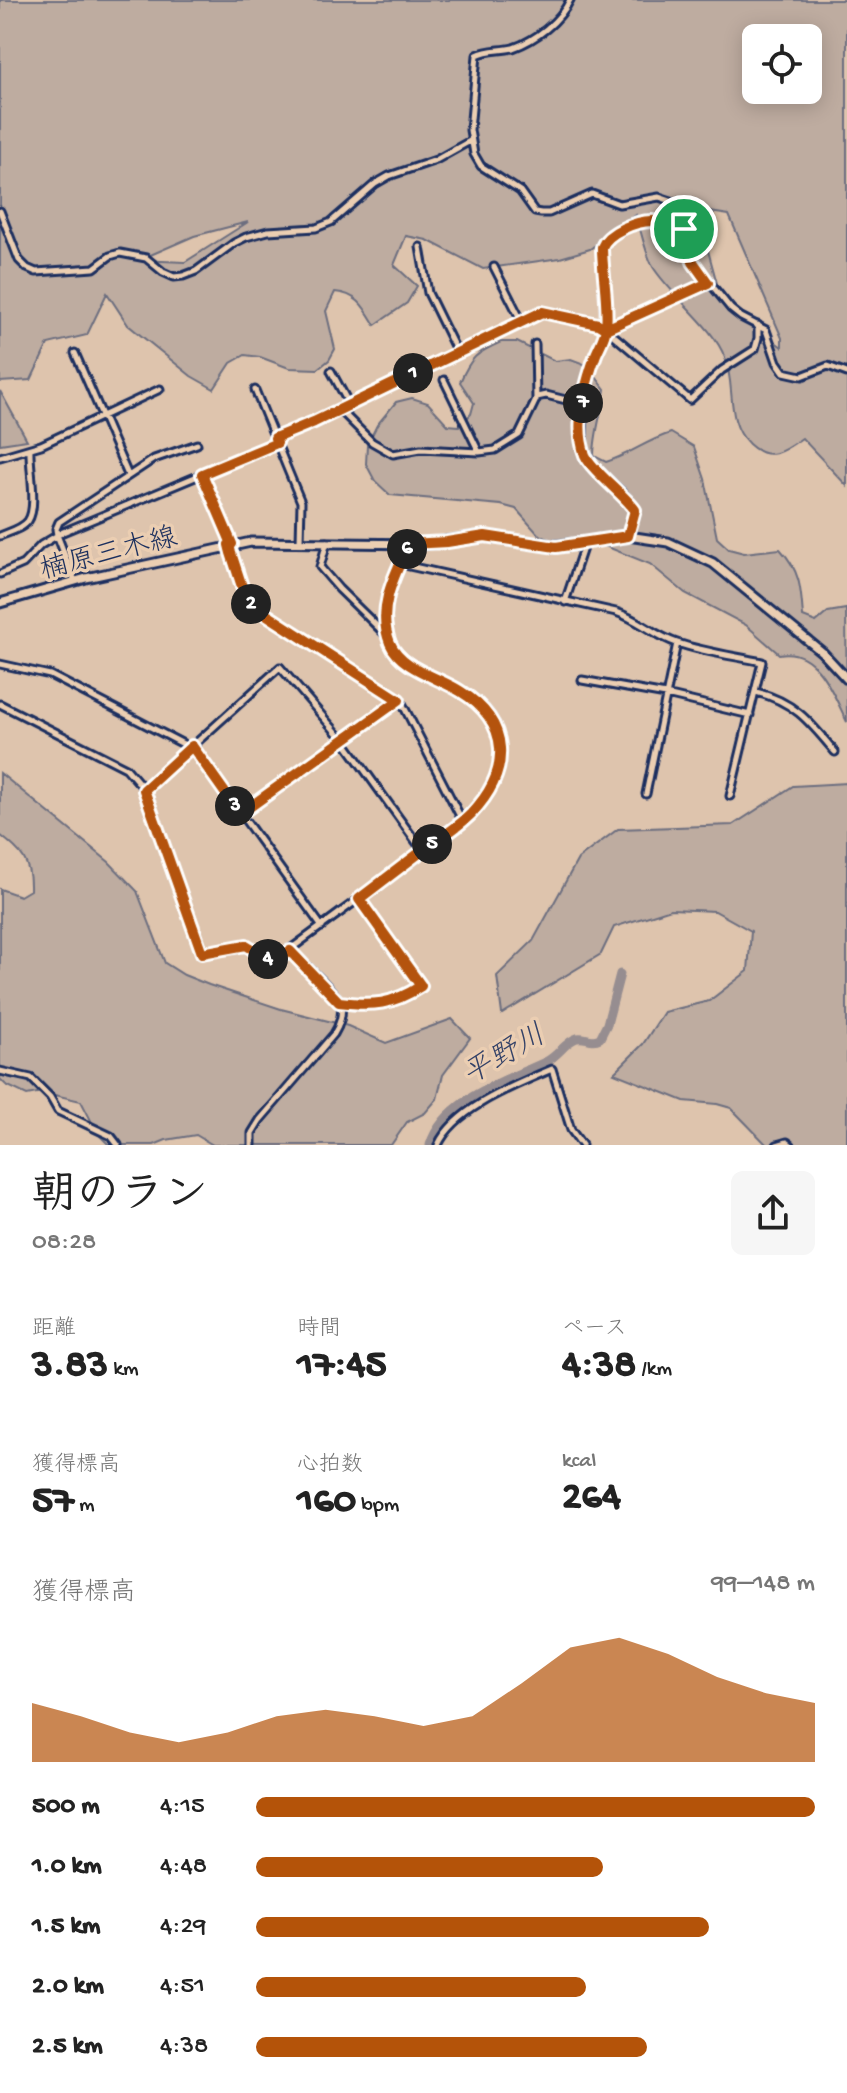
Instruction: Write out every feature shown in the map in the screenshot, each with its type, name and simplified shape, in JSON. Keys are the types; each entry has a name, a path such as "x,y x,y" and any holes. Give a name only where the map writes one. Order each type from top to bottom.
{"main road":[{"name":"楠原三木線","path":"0,603 75,581 230,544 409,544 485,536 543,547 628,536 668,542 713,563 822,652 847,679"}],"street":[{"path":"570,0 564,14 527,41 477,55 470,141 481,166 520,191 535,212 549,213 592,194 619,204 659,197 680,204 693,262 731,309 766,330 777,362 784,372 802,376 828,366 847,373"},
{"path":"0,211 19,260 36,272 72,267 94,268 120,253 146,258 163,272 174,277 183,276 196,271 246,237 268,231 316,228 331,222 375,184 436,160 470,141"},
{"path":"628,536 635,510 623,493 586,458 583,446 583,404 587,380 606,329 602,261 605,239 614,232 650,221 684,229"},
{"path":"420,247 428,293 457,352"},
{"path":"494,267 522,322"},
{"path":"606,329 708,283"},
{"path":"0,574 23,564 41,545 57,535 202,474 545,313 598,324 690,400 722,370 755,349 758,324"},
{"path":"339,409 372,442 393,454 421,449 495,450 516,438 537,397 535,344"},
{"path":"75,353 128,475"},
{"path":"331,371 349,404"},
{"path":"444,380 479,452"},
{"path":"0,457 30,449 160,389"},
{"path":"255,390 301,502 300,542"},
{"path":"537,397 546,395 583,404"},
{"path":"75,581 57,535 59,522 154,459 197,444"},
{"path":"0,536 28,522 33,509 30,449"},
{"path":"202,474 230,544 247,602 399,700 463,822"},
{"path":"327,542 320,567 388,636"},
{"path":"565,602 585,542"},
{"path":"0,704 126,768 144,790 202,953 246,945 273,962 463,822 474,811 498,773 501,750 495,724 489,715 472,698 398,655 388,636 385,605 409,544"},
{"path":"400,564 624,615 677,643 762,662 730,796"},
{"path":"646,794 677,643"},
{"path":"1,662 50,675 190,747 322,927"},
{"path":"144,790 280,667 343,740 423,851"},
{"path":"582,680 666,695 750,715"},
{"path":"756,692 777,697 790,705 808,720 835,752"},
{"path":"240,814 399,700"},
{"path":"339,1002 370,1005 390,1002 405,997 421,986 359,899"},
{"path":"252,1145 252,1133 260,1120 334,1034 341,1017 339,1002 290,951"},
{"path":"438,1145 452,1126 483,1102 552,1069 571,1130 582,1145"},
{"path":"0,1071 31,1078 50,1097 58,1111 111,1136 118,1145"},
{"path":"777,1145 787,1142 791,1145"}],"shaded area":[{"path":"0,0 847,0 847,486 802,438 783,451 770,454 756,450 749,444 737,425 728,369 720,346 653,267 636,215 590,249 560,258 483,269 427,240 406,236 394,265 417,286 407,303 375,325 355,299 335,292 326,311 335,349 329,360 318,369 289,368 245,355 231,363 214,389 191,376 128,325 107,293 87,335 48,344 31,380 0,382","holes":["697,210 729,215 782,338 782,347 722,302","248,222 185,262 139,260 194,236"]},
{"path":"501,342 517,342 555,361 571,359 587,365 605,389 594,456 606,462 671,433 694,447 705,479 717,538 729,549 744,553 780,549 792,564 798,580 803,617 816,622 828,612 846,609 847,722 830,687 814,665 792,654 779,654 746,625 685,593 650,564 595,542 570,538 550,540 538,534 516,509 390,495 375,481 366,464 367,445 377,425 396,402 412,398 428,403 448,425 459,426 471,414 474,403 460,382 464,374 475,357"},
{"path":"0,391 27,440 0,444"},
{"path":"0,773 109,862 137,891 165,963 184,975 281,1009 348,1026 386,1043 452,1019 470,1038 443,1075 437,1099 425,1113 407,1122 391,1145 213,1145 196,1135 154,1145 109,1145 98,1134 81,1101 42,1092 27,1095 6,1085 0,1079 0,889 20,896 30,890 30,880 24,858 0,835"},
{"path":"847,783 847,1145 767,1145 731,1108 684,1101 614,1073 643,1044 664,1012 709,1001 748,971 751,931 715,911 671,909 614,927 601,954 502,1014 497,976 533,941 578,859 618,829 733,825 793,786"}],"waterway":[{"name":"平野川","path":"430,1145 449,1115 480,1092 547,1061 573,1040 600,1038 607,1024 620,974"}],"route":[{"path":"684,229 650,221 614,232 605,239 602,247 606,329 587,380 582,421 583,446 586,458 593,467 623,493 635,510 628,536 556,547 485,536 409,544 389,593 384,613 385,627 394,650 418,669 480,705 495,724 501,750 498,773 474,811 359,899 421,986 397,1001 370,1005 339,1002 290,951 273,962 246,945 202,953 144,790 192,746 240,814 399,700 247,602 231,553 229,545 232,544 202,474 277,443 275,438 542,312 598,324 606,329 612,328 708,283 693,262 684,229"}]}
